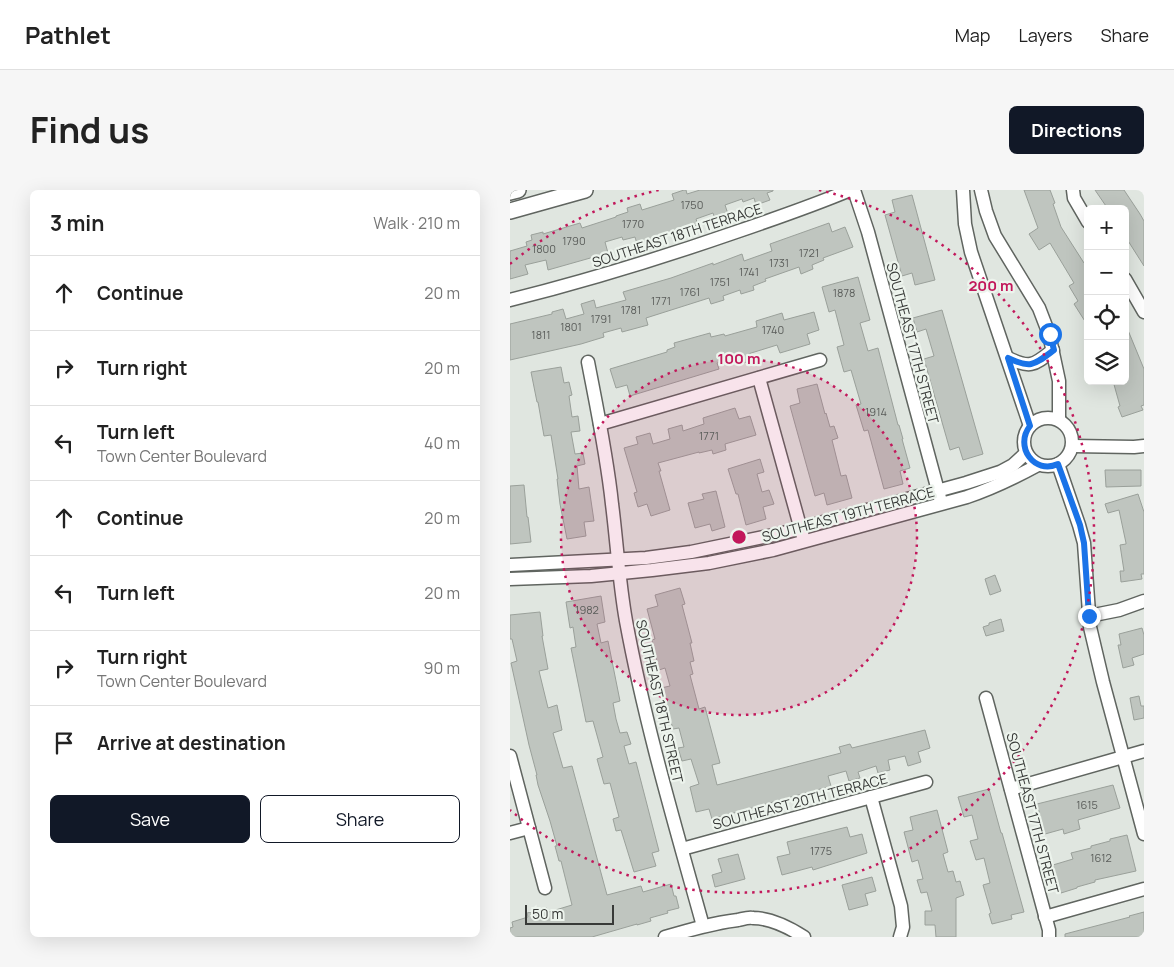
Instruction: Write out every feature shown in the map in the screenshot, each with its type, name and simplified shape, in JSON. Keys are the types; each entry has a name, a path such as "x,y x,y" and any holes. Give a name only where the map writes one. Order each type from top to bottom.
{"street":[{"path":"510,192 518,190"},
{"path":"510,211 585,190"},
{"name":"SOUTHEAST 18TH TERRACE","path":"510,300 571,285 688,249 784,216 850,190"},
{"name":"SOUTHEAST 17TH STREET","path":"854,190 868,232 942,504"},
{"path":"963,190 965,224 971,252 1030,426"},
{"path":"981,190 995,236 1039,308 1050,334 1059,381 1059,420"},
{"path":"1073,190 1074,198 1084,215"},
{"path":"1129,286 1144,312"},
{"path":"1008,358 1021,364 1029,365 1039,361 1054,350"},
{"path":"600,424 820,360"},
{"name":"SOUTHEAST 18TH STREET","path":"588,362 605,447 625,617 644,710 703,926"},
{"path":"759,378 804,542"},
{"path":"1051,418 1059,420 1071,432 1073,440 1069,456 1055,466 1038,465 1026,453 1024,444 1028,428 1034,422 1042,419 1051,418"},
{"path":"1072,446 1144,446"},
{"name":"SOUTHEAST 19TH TERRACE","path":"510,565 646,558 692,552 775,535 938,491 1000,472 1013,465 1026,453"},
{"path":"1058,464 1080,525 1084,543 1090,627 1102,682 1144,834"},
{"name":"SOUTHEAST 19TH TERRACE","path":"510,579 591,576 652,570 709,563 774,550 992,489 1038,465"},
{"path":"1089,616 1119,610 1144,601"},
{"name":"SOUTHEAST 17TH STREET","path":"986,698 1049,937"},
{"path":"1010,789 1144,751"},
{"path":"510,756 545,888"},
{"name":"SOUTHEAST 20TH TERRACE","path":"682,849 926,782"},
{"path":"871,797 901,906 903,927 900,937"},
{"path":"510,833 529,828"},
{"path":"1045,917 1144,889"},
{"path":"665,937 703,926 754,917 791,929 804,937"}],"building":[{"path":"686,190 687,194 700,190 773,191 767,193 770,200 756,205 754,198 743,202 742,199 725,205 728,214 715,219 713,213 696,219 698,225 684,230 637,244 635,237 623,240 622,237 605,242 608,253 548,270 546,260 525,265 528,274 510,279 510,251 527,246 526,242 532,240 531,235 543,232 543,234 580,223 582,228 616,217 628,212 627,208 640,204 642,210 674,200 672,194"},
{"path":"1024,190 1050,190 1061,227 1084,263 1084,320 1074,304 1078,301 1069,286 1074,283 1050,243 1039,250 1029,234 1038,228"},
{"path":"1095,190 1124,190 1140,214 1144,221 1144,266 1129,242 1129,205 1105,205"},
{"path":"912,195 935,280 915,285 912,273 902,276 885,215 895,212 892,200"},
{"path":"829,223 832,232 845,227 853,247 823,258 824,260 812,265 813,269 801,274 799,267 765,279 766,281 753,286 754,290 741,294 740,290 723,296 724,300 711,304 709,298 646,318 648,325 622,332 621,328 603,333 604,337 581,344 510,360 510,324 552,314 552,312 563,309 566,319 584,314 581,304 594,300 596,308 626,300 623,292 713,263 713,265 742,254 744,261 772,251 770,244"},
{"path":"858,277 870,320 860,323 868,351 878,348 910,468 900,471 903,484 884,489 868,430 864,431 856,405 861,404 851,370 844,372 837,347 844,345 835,310 829,312 822,287"},
{"path":"942,310 983,454 963,460 959,447 950,450 924,359 934,356 926,329 917,332 913,318"},
{"path":"814,312 819,330 807,334 810,344 780,353 777,345 748,354 750,361 737,365 735,358 717,363 719,369 630,396 627,385 616,388 610,369 667,352 667,350 675,347 674,343 710,333 711,337 724,334 725,336 757,327 756,321 782,313 784,320"},
{"path":"1129,333 1144,369 1144,405 1141,406 1143,410 1122,417 1118,407 1120,406 1114,385 1129,385"},
{"path":"561,367 564,383 569,382 572,395 569,396 572,417 578,416 580,431 571,432 575,454 583,453 585,464 577,466 579,489 589,487 594,521 584,522 586,536 567,539 560,504 551,435 544,436 531,372"},
{"path":"817,384 830,427 834,426 838,438 832,440 841,476 846,475 852,498 827,505 824,493 815,496 790,406 800,403 797,389"},
{"path":"735,408 739,419 750,416 756,435 725,444 726,450 713,454 712,450 699,452 658,463 670,510 651,516 647,504 638,507 634,493 637,492 624,448 638,444 636,437 650,433 653,444 670,439 668,429 682,425 683,431 704,424 703,418"},
{"path":"760,459 764,472 757,474 762,492 769,490 774,504 763,507 766,519 746,525 738,494 736,494 728,469"},
{"path":"1105,470 1141,470 1141,486 1106,487"},
{"path":"524,485 531,542 510,544 510,486"},
{"path":"716,491 725,527 712,531 710,524 695,528 688,503 704,499 702,494"},
{"path":"1138,494 1144,512 1144,574 1141,574 1142,579 1121,582 1120,571 1124,571 1120,545 1126,543 1119,510 1108,513 1105,504"},
{"path":"995,575 1001,591 990,595 985,579"},
{"path":"680,588 685,604 682,605 692,643 690,643 694,661 690,662 693,674 690,675 699,709 705,707 720,763 712,765 717,785 841,753 839,747 850,744 852,748 925,730 930,748 918,752 921,762 908,766 905,756 888,760 890,770 878,773 876,766 858,772 860,778 849,781 846,771 828,776 831,786 712,819 709,809 696,812 690,787 699,784 691,759 682,761 678,748 684,747 679,728 673,729 661,688 670,686 665,668 659,670 652,640 655,639 647,609 658,606 655,595"},
{"path":"601,596 605,622 597,624 601,643 608,641 620,701 613,703 616,719 620,733 627,732 631,744 624,746 629,764 636,762 659,851 652,853 656,866 634,872 621,830 616,831 613,819 619,817 610,783 604,784 597,759 603,757 593,721 586,722 571,648 576,647 573,627 570,628 566,602"},
{"path":"540,612 548,669 539,671 548,708 557,705 562,730 553,733 563,768 572,766 607,895 641,886 643,892 671,884 679,908 650,918 651,921 592,937 510,937 510,928 513,927 512,922 528,917 527,913 547,908 549,912 572,905 550,821 538,785 511,663 517,661 512,639 510,639 510,615"},
{"path":"1001,619 1004,631 986,636 983,627"},
{"path":"1142,628 1144,654 1132,658 1134,665 1123,668 1118,645 1121,645 1119,634"},
{"path":"1139,696 1141,706 1144,706 1144,718 1134,720 1130,698"},
{"path":"1113,785 1120,808 1078,820 1080,829 1064,834 1063,829 1045,834 1037,804"},
{"path":"989,789 1024,912 1011,915 1012,919 992,924 983,885 990,883 984,858 976,860 970,841 978,839 972,815 964,817 958,797"},
{"path":"937,810 948,852 943,854 948,872 953,871 956,882 960,881 964,895 956,898 956,937 936,937 935,925 925,925 925,911 932,911 927,892 921,893 917,880 923,879 918,860 912,862 904,832 913,830 910,817"},
{"path":"847,827 850,837 862,834 867,853 813,870 812,867 782,875 777,857 790,854 787,842"},
{"path":"1127,835 1136,871 1095,880 1095,882 1061,893 1053,865 1073,859 1071,853"},
{"path":"738,854 745,879 715,887 712,875 722,872 718,859"},
{"path":"872,877 876,891 865,894 868,905 849,910 842,885"},
{"path":"1144,912 1144,937 1065,937 1065,934"}],"route":[{"path":"1050,334 1054,350 1039,361 1029,365 1021,364 1008,358 1030,426 1025,436 1026,453 1038,465 1047,467 1058,464 1080,525 1084,543 1089,616"}]}
